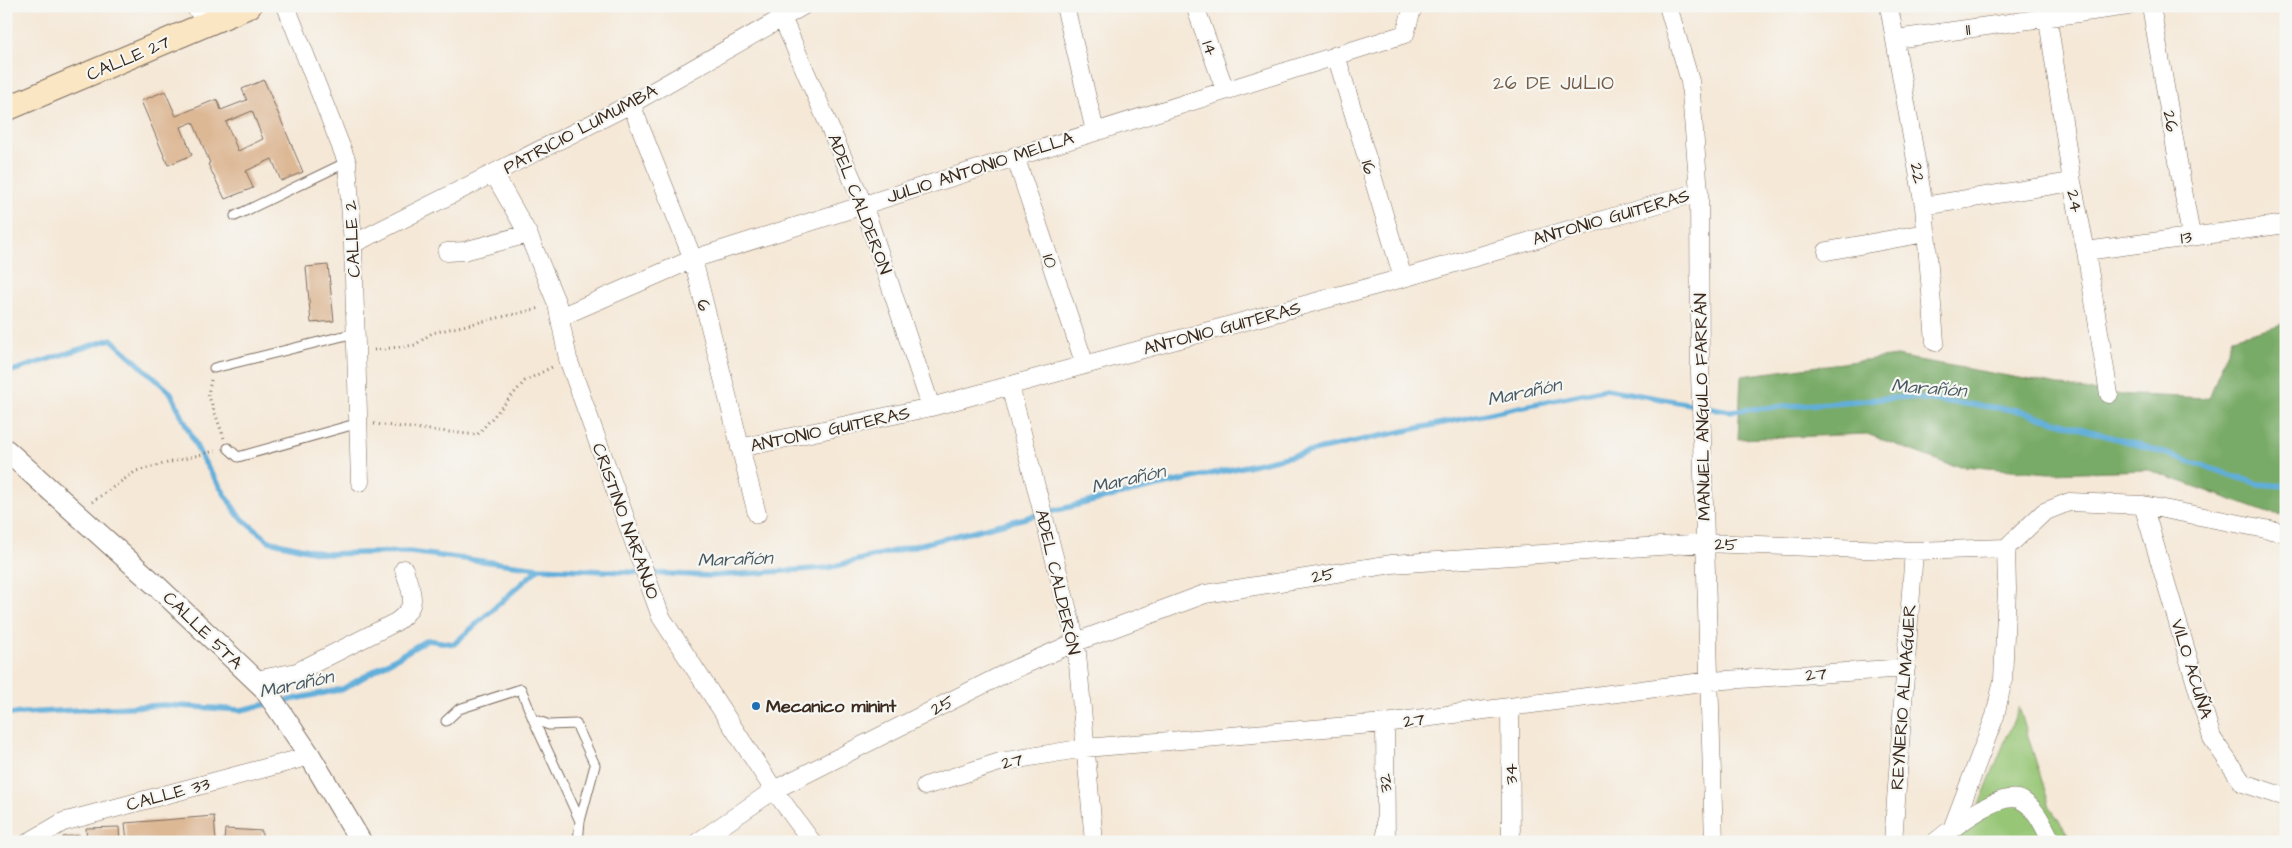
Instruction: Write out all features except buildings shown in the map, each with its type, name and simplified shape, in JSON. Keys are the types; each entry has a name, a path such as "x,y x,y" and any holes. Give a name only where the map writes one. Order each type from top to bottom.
{"main road":[{"name":"CALLE 27","path":"6,109 202,15 249,6"}],"street":[{"name":"CALLE 2","path":"286,6 347,162 354,244 360,482"},
{"name":"PATRICIO LUMUMBA","path":"354,244 631,104 780,12 803,6"},
{"path":"1065,6 1094,131"},
{"name":"14","path":"1195,6 1225,90"},
{"name":"JULIO ANTONIO MELLA","path":"558,311 693,259 1405,34 1414,6"},
{"name":"MANUEL ANGULO FARRÁN","path":"1668,6 1690,82 1699,192 1700,372 1714,842"},
{"name":"22","path":"1889,6 1924,206 1935,342"},
{"name":"11","path":"1896,40 2047,12 2128,6"},
{"name":"26","path":"2152,6 2191,236"},
{"name":"ADEL CALDERON","path":"780,12 863,204 931,407"},
{"name":"24","path":"2047,12 2072,182 2086,251 2109,394"},
{"name":"16","path":"1336,55 1403,278"},
{"name":"6","path":"631,104 693,259 757,514"},
{"name":"10","path":"1015,156 1085,365"},
{"name":"CRISTINO NARANJO","path":"494,174 528,234 558,311 568,359 661,617 774,790 812,842"},
{"path":"1924,206 2072,182"},
{"name":"ANTONIO GUITERAS","path":"740,448 931,407 1010,386 1403,278 1699,192"},
{"name":"13","path":"2086,251 2286,224"},
{"path":"447,252 464,251 528,234"},
{"path":"1827,251 1926,234"},
{"name":"ADEL CALDERÓN","path":"1010,386 1076,642 1094,842"},
{"name":"CALLE 5TA","path":"8,456 160,589 260,684 310,756 361,842"},
{"path":"1952,829 1995,716 2003,680 2007,589 2006,548 2044,512 2069,502 2142,505 2286,533"},
{"name":"VILO ACUÑA","path":"2142,505 2212,738 2243,783 2279,795 2286,795"},
{"name":"25","path":"698,842 774,790 1010,671 1076,642 1206,594 1392,564 1705,543 1914,552 2006,548"},
{"name":"REYNERIO ALMAGUER","path":"1892,842 1914,552"},
{"path":"260,684 297,672 396,622 408,613 413,599 404,569"},
{"name":"27","path":"925,786 1000,762 1085,748 1385,723 1710,681 1906,668"},
{"name":"34","path":"1510,707 1511,842"},
{"name":"32","path":"1385,723 1386,842"},
{"name":"CALLE 33","path":"30,842 63,822 310,756"},
{"path":"1935,842 1970,816 2007,798 2022,800 2035,811 2052,842"}],"lane":[{"path":"236,216 347,162"},
{"path":"214,368 355,333"},
{"path":"228,448 238,457 359,423"},
{"path":"446,721 459,710 521,689 580,821"},
{"path":"533,719 549,725 576,724 595,765 580,821 578,842"}],"path":[{"path":"356,352 415,345 432,333 558,311"},
{"path":"359,423 477,435 525,381 568,359"},
{"path":"75,514 136,471 228,448 208,394 214,368"}],"green space":[{"path":"2286,323 2286,515 2268,513 2149,470 2049,473 1950,465 1867,434 1738,439 1741,376 1896,356 2109,394 2209,398 2232,338"},
{"path":"2019,707 2050,807 2073,842 1944,842 1971,824"}],"waterway":[{"path":"6,370 9,372 111,339 171,393 202,458 238,515 269,541 325,554 409,552 539,568"},
{"name":"Marañón","path":"280,702 343,689 427,640 454,644 539,568 712,576 827,568 1117,495 1371,438 1606,389 1729,411 1906,397 2016,410 2149,448 2258,484 2286,486"},
{"name":"Marañón","path":"6,714 164,705 241,710 268,704"}],"place":[{"name":"Mecanico minint","path":"756,706"}],"district":[{"name":"26 DE JULIO","path":"1554,82"}]}
